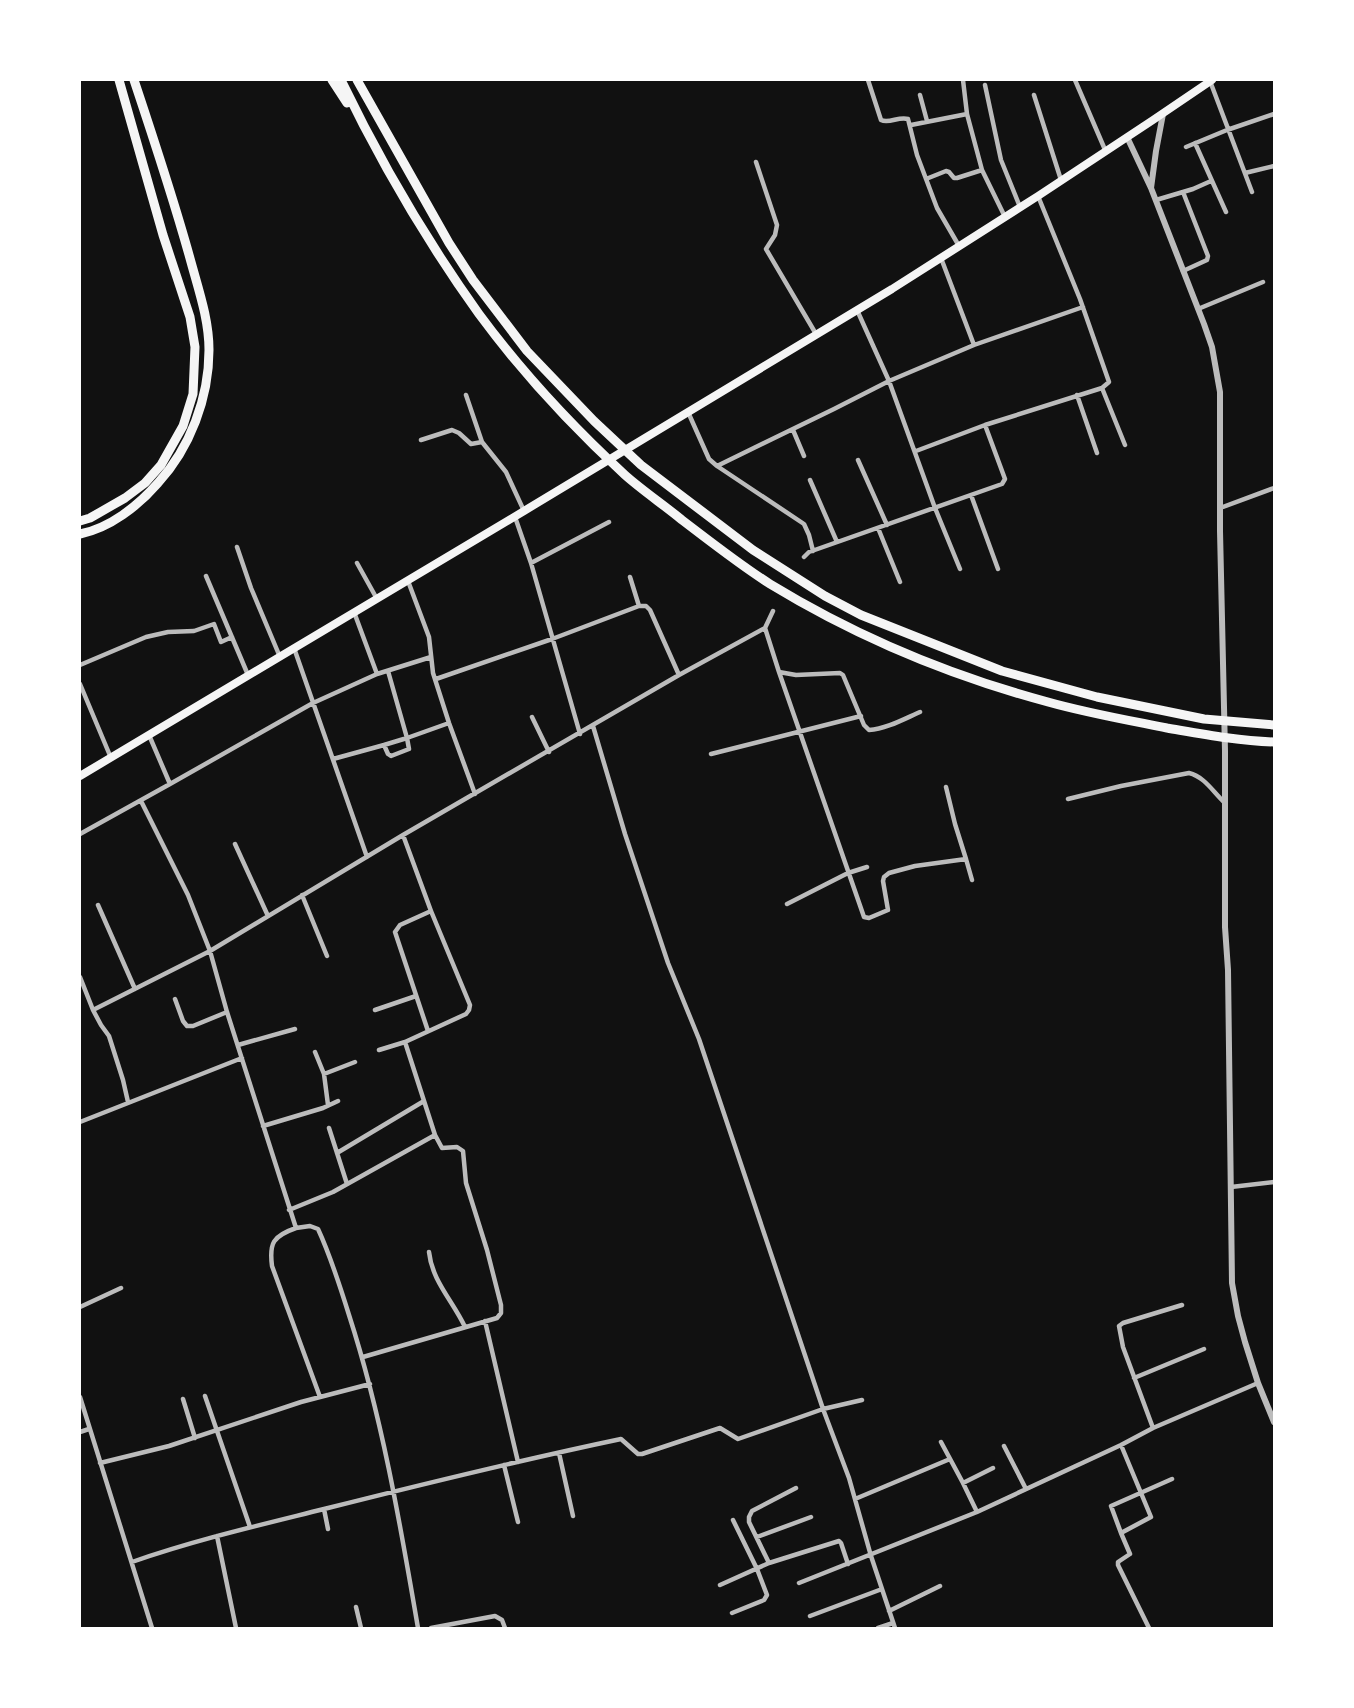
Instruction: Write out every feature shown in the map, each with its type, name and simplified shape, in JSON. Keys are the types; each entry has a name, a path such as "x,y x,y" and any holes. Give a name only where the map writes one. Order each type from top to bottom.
{"highway":[{"path":"80,521 90,518 125,498 145,483 161,465 183,426 193,394 195,347 190,316 163,236 119,80"},
{"path":"80,534 92,531 132,508 171,470 195,424 208,374 209,350 206,316 182,229 134,80"},
{"path":"332,80 356,114"},
{"path":"340,80 356,114 410,209 479,314 506,349 560,411 627,476 717,547 769,583 838,622 900,651 994,687 1089,714 1204,735 1275,742"},
{"path":"357,80 443,233 473,280 527,351 594,421 641,465 771,563 861,615 1002,671 1097,697 1204,718 1270,725"}],"main road":[{"path":"80,776 857,310 1106,152 1211,80"}],"street":[{"path":"868,80 881,120 884,122 907,118 911,125 917,155 937,208 959,246"},
{"path":"963,80 967,114 982,170 1005,217"},
{"path":"1075,80 1106,152"},
{"path":"1211,80 1227,130 1252,192"},
{"path":"985,85 1001,160 1020,207"},
{"path":"920,95 927,122"},
{"path":"1034,95 1061,180"},
{"path":"911,125 967,114"},
{"path":"1151,188 1163,114"},
{"path":"1186,147 1275,114"},
{"path":"1127,137 1156,200 1212,347 1220,392 1231,1187 1230,1260 1238,1316 1258,1383 1275,1422"},
{"path":"1195,144 1226,212"},
{"path":"756,162 777,225 775,235 767,246 768,254 816,334"},
{"path":"1245,173 1275,166"},
{"path":"927,178 946,171 957,178 982,170"},
{"path":"1156,200 1211,181"},
{"path":"1183,192 1208,256 1204,262 1183,271"},
{"path":"916,451 985,425 1102,388 1107,384 1109,378 1083,307 1038,196"},
{"path":"941,258 974,345"},
{"path":"1198,309 1263,282"},
{"path":"717,466 889,381 974,345 1083,307"},
{"path":"857,310 889,381 935,508 960,569"},
{"path":"1102,388 1125,445"},
{"path":"466,395 482,442 501,464 524,511"},
{"path":"1077,395 1097,453"},
{"path":"688,412 709,459 804,524 810,535 813,551"},
{"path":"804,557 813,551 1002,484 1005,479 985,425"},
{"path":"421,441 452,430 471,444 482,442"},
{"path":"793,430 804,456"},
{"path":"858,460 887,525"},
{"path":"810,480 837,543"},
{"path":"1220,508 1275,488"},
{"path":"971,495 998,569"},
{"path":"515,517 531,563 580,734"},
{"path":"531,563 609,522"},
{"path":"878,528 900,582"},
{"path":"237,547 251,588 280,657"},
{"path":"357,563 377,598"},
{"path":"206,576 248,675"},
{"path":"630,577 639,606"},
{"path":"408,581 429,637 430,657 449,723 475,794"},
{"path":"436,679 639,606 646,606 650,610 679,675"},
{"path":"93,1010 210,951 403,835 679,675 765,628 773,611"},
{"path":"354,612 377,674"},
{"path":"80,665 146,637 168,632 194,631 214,624 221,642 232,637"},
{"path":"765,628 864,918 888,910 884,877 889,873 915,866 966,859"},
{"path":"294,648 367,857"},
{"path":"80,834 313,703 377,674 430,657"},
{"path":"384,745 391,756 409,749 388,671"},
{"path":"779,672 796,675 840,673 843,675 864,725 869,730 920,712"},
{"path":"80,684 111,758"},
{"path":"711,754 861,716"},
{"path":"532,717 549,752"},
{"path":"333,759 407,738 449,723"},
{"path":"593,726 668,963 699,1039 855,1499 894,1626 878,1629"},
{"path":"149,735 170,784"},
{"path":"1068,799 1189,773 1205,781 1225,803"},
{"path":"946,787 972,880"},
{"path":"141,801 188,895 210,951 227,1012 296,1228"},
{"path":"379,1050 405,1042 466,1014 470,1010 403,835"},
{"path":"235,844 268,916"},
{"path":"787,904 848,873 867,867"},
{"path":"302,895 327,956"},
{"path":"98,905 135,989"},
{"path":"428,1031 394,932 400,925 431,911"},
{"path":"80,977 93,1010 109,1036 128,1102"},
{"path":"375,1010 416,996"},
{"path":"175,999 187,1026 193,1026 227,1012"},
{"path":"238,1045 295,1029"},
{"path":"363,1357 500,1316 501,1305 487,1250 465,1182 463,1151 457,1147 441,1148 405,1042"},
{"path":"315,1052 324,1074 328,1105"},
{"path":"80,1122 242,1058"},
{"path":"324,1074 355,1062"},
{"path":"263,1126 338,1101"},
{"path":"337,1153 424,1101"},
{"path":"329,1128 347,1184"},
{"path":"289,1210 333,1192 435,1135"},
{"path":"1231,1187 1275,1182"},
{"path":"320,1397 272,1266 270,1251 276,1239 283,1233 310,1226 318,1229 331,1259 363,1357 394,1491 418,1629"},
{"path":"429,1252 432,1269 465,1327"},
{"path":"80,1307 121,1288"},
{"path":"1153,1428 1123,1347 1119,1326 1182,1305"},
{"path":"485,1321 518,1462"},
{"path":"1134,1378 1204,1349"},
{"path":"799,1583 977,1512 1153,1428 1258,1383"},
{"path":"100,1463 195,1438 320,1397 370,1384"},
{"path":"205,1396 250,1527"},
{"path":"80,1397 152,1629"},
{"path":"183,1399 195,1438"},
{"path":"132,1562 250,1527 621,1439 638,1454 642,1454 720,1428 738,1439 823,1409 862,1400"},
{"path":"80,1432 89,1429"},
{"path":"941,1442 977,1512"},
{"path":"1121,1445 1151,1516 1121,1533"},
{"path":"1004,1446 1026,1489"},
{"path":"560,1453 573,1516"},
{"path":"855,1499 950,1459"},
{"path":"504,1465 518,1522"},
{"path":"963,1483 993,1468"},
{"path":"1149,1629 1118,1565 1118,1562 1130,1555 1130,1552 1111,1506 1172,1479"},
{"path":"769,1563 749,1522 749,1516 752,1511 796,1488"},
{"path":"324,1509 328,1529"},
{"path":"757,1537 810,1516"},
{"path":"732,1613 764,1600 767,1595 733,1520"},
{"path":"217,1536 236,1629"},
{"path":"720,1585 769,1563 839,1541 848,1564"},
{"path":"889,1611 940,1586"},
{"path":"810,1617 882,1588"},
{"path":"357,1607 361,1629"},
{"path":"431,1629 491,1616 502,1620 505,1629"}]}
